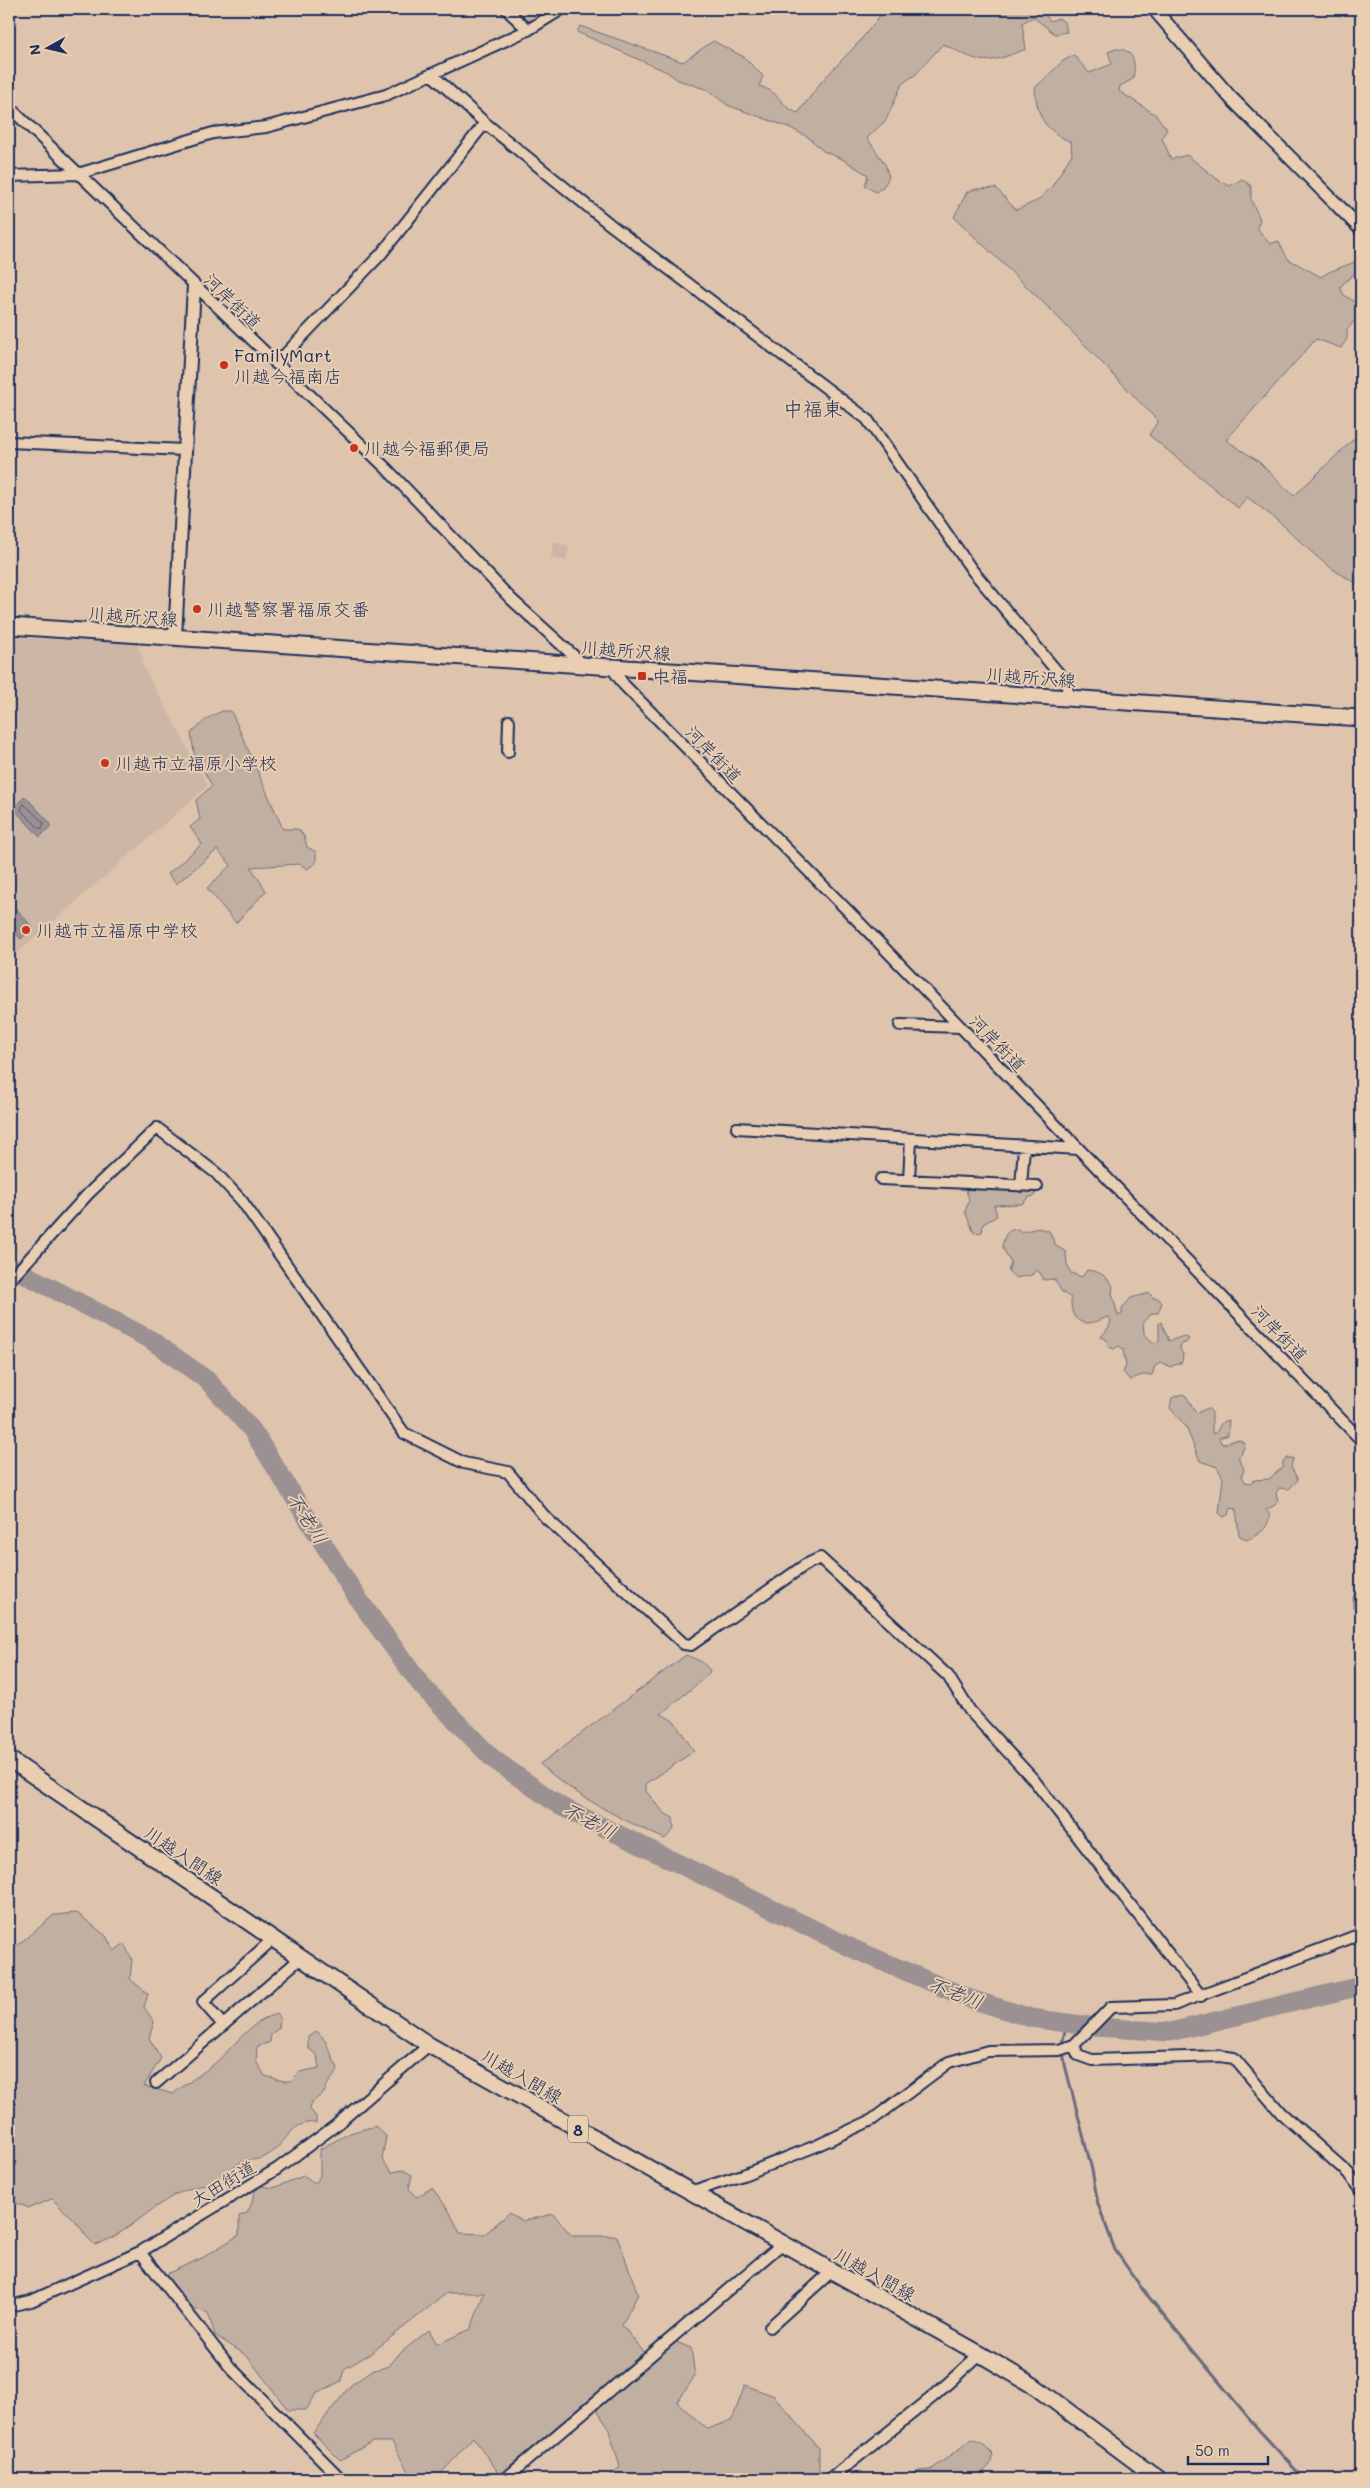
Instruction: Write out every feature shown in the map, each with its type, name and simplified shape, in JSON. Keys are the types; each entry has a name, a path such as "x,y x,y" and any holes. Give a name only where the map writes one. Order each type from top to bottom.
{"main road":[{"name":"川越所沢線","path":"9,626 1361,718"},
{"name":"川越入間線","path":"9,1759 429,2044 1034,2386 1158,2479"}],"street":[{"path":"506,9 528,30"},
{"path":"9,176 78,174 212,134 266,127 314,116 386,95 528,30 562,9"},
{"path":"1154,9 1230,97 1361,229"},
{"path":"431,74 485,122 612,226 867,420 972,570 1065,681 1070,698"},
{"name":"河岸街道","path":"9,107 387,469 511,598 585,666"},
{"path":"276,364 381,254 485,122"},
{"path":"175,637 194,286"},
{"path":"9,442 184,450"},
{"name":"河岸街道","path":"612,668 624,685 960,1027 1361,1440"},
{"path":"508,752 510,721"},
{"path":"900,1025 960,1027"},
{"path":"9,1281 88,1194 157,1128 216,1173 242,1201 404,1433 464,1463 508,1472 552,1524 684,1644 691,1645 805,1565 820,1558 948,1676 970,1711 1033,1779 1201,1996"},
{"path":"737,1128 1078,1149"},
{"path":"909,1180 911,1140"},
{"path":"1021,1186 1024,1147"},
{"path":"881,1179 1037,1186"},
{"path":"690,2192 743,2175 807,2150 872,2120 949,2062 988,2051 1059,2050 1074,2045 1110,2007 1174,2005 1361,1934"},
{"path":"223,2025 203,2002 273,1939"},
{"path":"156,2083 302,1957"},
{"name":"大田街道","path":"9,2306 31,2301 140,2252 277,2169 335,2126 429,2044"},
{"path":"1074,2045 1078,2055 1092,2060 1220,2056 1234,2058 1281,2113 1348,2173 1361,2190"},
{"path":"505,2479 782,2244"},
{"path":"140,2252 230,2367 341,2479"},
{"path":"770,2327 832,2271"},
{"path":"830,2479 935,2395 980,2354"}],"shaded area":[{"path":"515,9 548,9 527,21"},
{"path":"885,9 1041,9 1050,21 1059,18 1065,23 1067,32 1055,34 1033,17 1022,23 1026,49 991,60 967,56 943,44 916,74 902,84 886,120 867,138 885,164 889,177 883,187 876,192 865,186 868,175 842,159 823,151 808,137 788,127 727,105 708,90 678,80 667,72 577,32 580,26 683,62 713,41 744,57 763,76 759,86 772,92 787,107 798,113 822,81 860,41"},
{"path":"1116,49 1131,55 1134,63 1133,79 1120,86 1119,91 1156,115 1167,129 1162,138 1171,159 1187,155 1217,179 1230,186 1242,179 1251,186 1251,200 1260,219 1257,228 1270,244 1278,241 1288,259 1321,277 1355,262 1358,264 1359,269 1340,287 1344,295 1355,302 1361,299 1361,313 1347,330 1347,339 1341,348 1316,339 1226,440 1258,461 1294,496 1361,432 1361,585 1329,567 1284,526 1247,497 1238,508 1149,435 1158,421 1050,309 954,217 967,192 976,189 996,188 1016,210 1037,201 1051,188 1072,154 1071,142 1055,133 1044,122 1040,115 1035,88 1063,61 1074,55 1089,73 1112,64 1108,52"},
{"path":"554,542 569,546 566,561 551,557"},
{"name":"川越市立福原小学校","path":"9,637 137,644 143,659 140,660 208,786 9,960"},
{"path":"222,711 231,711 283,829 298,829 304,836 307,847 316,852 316,863 307,869 300,864 251,867 266,891 236,923 207,888 231,865 217,850 176,884 168,874 202,844 190,827 200,819 196,800 212,786 194,753 191,733 208,718"},
{"path":"1003,1179 1036,1190 1035,1196 1029,1197 1022,1204 994,1205 997,1216 983,1224 982,1232 974,1233 965,1212 969,1199 966,1190 967,1186 975,1186 979,1189"},
{"path":"1038,1228 1049,1231 1056,1246 1066,1252 1067,1265 1071,1273 1082,1277 1087,1270 1099,1273 1108,1279 1113,1286 1112,1293 1118,1316 1122,1314 1122,1308 1131,1298 1150,1293 1153,1298 1158,1298 1162,1303 1158,1313 1153,1313 1143,1322 1144,1334 1154,1343 1159,1342 1159,1323 1161,1322 1169,1341 1184,1336 1189,1339 1186,1343 1181,1344 1182,1362 1170,1367 1162,1362 1155,1366 1152,1375 1142,1375 1130,1380 1123,1372 1126,1366 1123,1349 1119,1346 1114,1349 1109,1347 1106,1339 1101,1337 1109,1327 1111,1320 1107,1317 1092,1322 1081,1322 1073,1314 1071,1298 1062,1292 1054,1279 1043,1280 1041,1274 1036,1270 1032,1275 1016,1278 1008,1271 1011,1262 1002,1247 1006,1234 1018,1229 1022,1232"},
{"path":"1182,1394 1186,1396 1196,1413 1208,1408 1212,1413 1212,1433 1216,1433 1222,1423 1229,1420 1228,1435 1219,1438 1222,1444 1239,1440 1245,1444 1241,1455 1238,1457 1244,1469 1242,1476 1245,1482 1250,1483 1254,1480 1269,1479 1283,1467 1283,1461 1287,1458 1293,1458 1291,1467 1298,1480 1289,1489 1279,1488 1276,1493 1278,1501 1266,1510 1269,1513 1269,1518 1266,1527 1251,1538 1246,1540 1239,1535 1236,1509 1231,1508 1229,1514 1224,1517 1219,1513 1223,1478 1217,1467 1200,1461 1186,1427 1170,1408 1172,1398"},
{"path":"1361,1588 1361,1609 1356,1610 1353,1607 1353,1596"},
{"path":"686,1655 702,1662 710,1670 708,1675 661,1714 674,1721 694,1751 646,1784 646,1791 664,1813 673,1818 674,1829 665,1839 584,1797 540,1764"},
{"path":"77,1913 106,1936 114,1951 124,1944 132,1959 130,1979 148,1994 144,2007 154,2022 149,2038 161,2058 144,2086 173,2094 214,2064 251,2028 268,2017 277,2014 280,2019 279,2028 271,2034 270,2042 257,2047 256,2061 265,2076 291,2081 300,2072 319,2068 317,2055 308,2048 308,2037 316,2031 326,2043 338,2068 324,2093 312,2102 310,2109 316,2117 316,2123 300,2125 271,2153 258,2159 244,2161 236,2166 230,2171 235,2181 229,2186 200,2186 184,2191 158,2205 122,2232 95,2245 78,2224 52,2199 29,2208 13,2202 9,2197 9,1952 54,1915"},
{"path":"375,2126 386,2136 382,2160 392,2172 403,2170 412,2175 409,2189 416,2197 432,2188 448,2209 460,2233 485,2234 509,2213 523,2221 553,2214 572,2236 617,2236 638,2294 622,2325 647,2356 671,2340 691,2348 695,2376 677,2402 707,2429 732,2420 745,2385 774,2396 819,2448 819,2477 815,2479 605,2479 620,2467 608,2427 594,2406 503,2479 473,2437 438,2477 412,2479 392,2442 372,2442 340,2460 313,2433 350,2386 371,2371 389,2366 399,2354 429,2330 437,2344 471,2329 484,2293 447,2293 370,2354 344,2369 341,2381 316,2394 306,2410 288,2410 247,2356 215,2335 208,2313 188,2309 177,2304 159,2285 164,2275 202,2258 239,2235 239,2216 247,2213 252,2203 254,2192 261,2186 273,2188 303,2176 315,2184 320,2176 320,2149 350,2133"},
{"path":"972,2439 981,2442 993,2454 990,2465 977,2479 909,2479 918,2471 931,2470"}],"water":[{"path":"25,796 52,825 40,837 13,808"},
{"path":"9,900 33,928 21,939 9,926"}],"waterway":[{"name":"不老川","path":"9,1266 151,1340 207,1380 252,1430 358,1599 422,1686 493,1759 560,1806 856,1950 968,1998 1031,2018 1096,2027 1170,2032 1361,1986"},
{"path":"1067,2023 1062,2044 1065,2065 1092,2170 1098,2204 1115,2250 1143,2290 1258,2429 1304,2479"}],"place":[{"name":"FamilyMart 川越今福南店","path":"224,365"},
{"name":"川越今福郵便局","path":"354,448"},
{"name":"川越警察署福原交番","path":"197,609"},
{"name":"中福","path":"642,676"},
{"name":"川越市立福原小学校","path":"105,763"},
{"name":"川越市立福原中学校","path":"26,930"}],"district":[{"name":"中福東","path":"813,408"}]}
